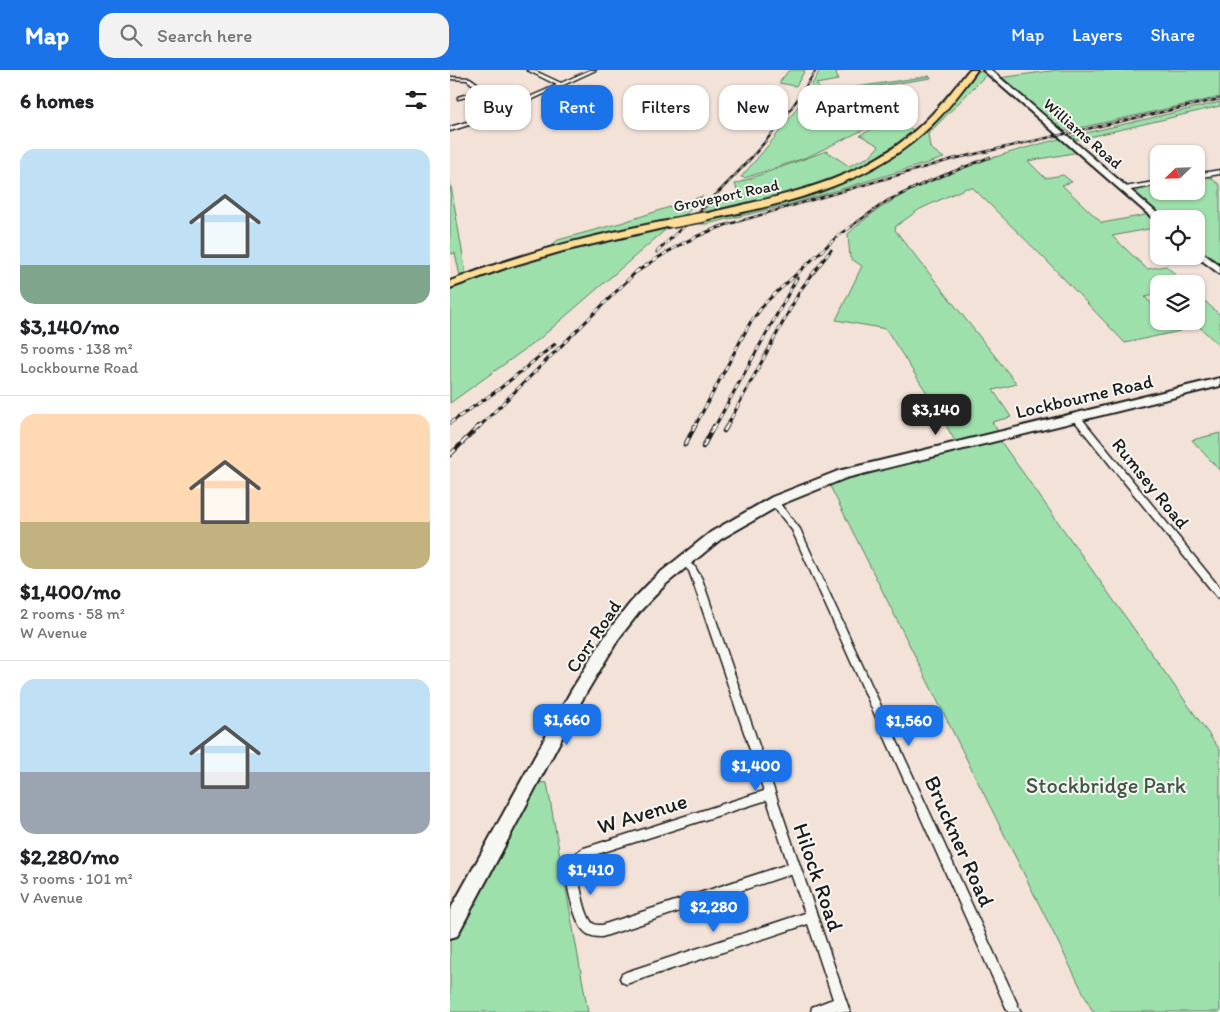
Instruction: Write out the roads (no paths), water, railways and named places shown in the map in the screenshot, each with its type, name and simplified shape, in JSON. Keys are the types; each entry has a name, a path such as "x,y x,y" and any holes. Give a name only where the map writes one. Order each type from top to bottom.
{"main road":[{"name":"Groveport Road","path":"450,285 556,249 605,236 764,205 846,178 878,161 907,142 927,124 973,70"}],"street":[{"path":"529,70 561,85 594,70"},
{"name":"Williams Road","path":"987,70 1150,211"},
{"path":"450,78 465,78 475,85"},
{"path":"460,98 465,96"},
{"path":"450,129 465,125"},
{"path":"1205,174 1220,172"},
{"path":"1125,189 1150,185"},
{"path":"1205,258 1220,271"},
{"name":"Lockbourne Road","path":"683,561 722,531 773,501 809,485 855,470 1220,382"},
{"name":"Rumsey Road","path":"1076,417 1220,594"},
{"name":"Bruckner Road","path":"773,501 796,529 1015,1012"},
{"name":"Hilock Road","path":"683,561 695,573 842,1007"},
{"name":"Corr Road","path":"450,929 575,699 606,647 647,595 683,561"},
{"name":"W Avenue","path":"770,794 585,853 576,860 572,871 582,918 586,926 592,931 602,931 795,867"},
{"path":"626,978 812,917"},
{"path":"817,1012 842,1007"}],"railway":[{"path":"683,227 720,191 772,134 816,70"},
{"path":"719,227 953,159 1220,99"},
{"path":"850,227 887,201 927,182 990,157"},
{"path":"657,252 684,226"},
{"path":"635,273 677,247 723,226"},
{"path":"694,428 750,323 766,302 839,235 852,226"},
{"path":"726,428 801,289 831,250"},
{"path":"478,428 639,269"},
{"path":"714,428 797,278"},
{"path":"450,423 498,390 555,344"},
{"path":"450,455 479,426"},
{"path":"685,445 695,426"},
{"path":"703,447 714,426"},
{"path":"724,431 727,426"}],"park label":[{"name":"Stockbridge Park","path":"1106,785"}]}
